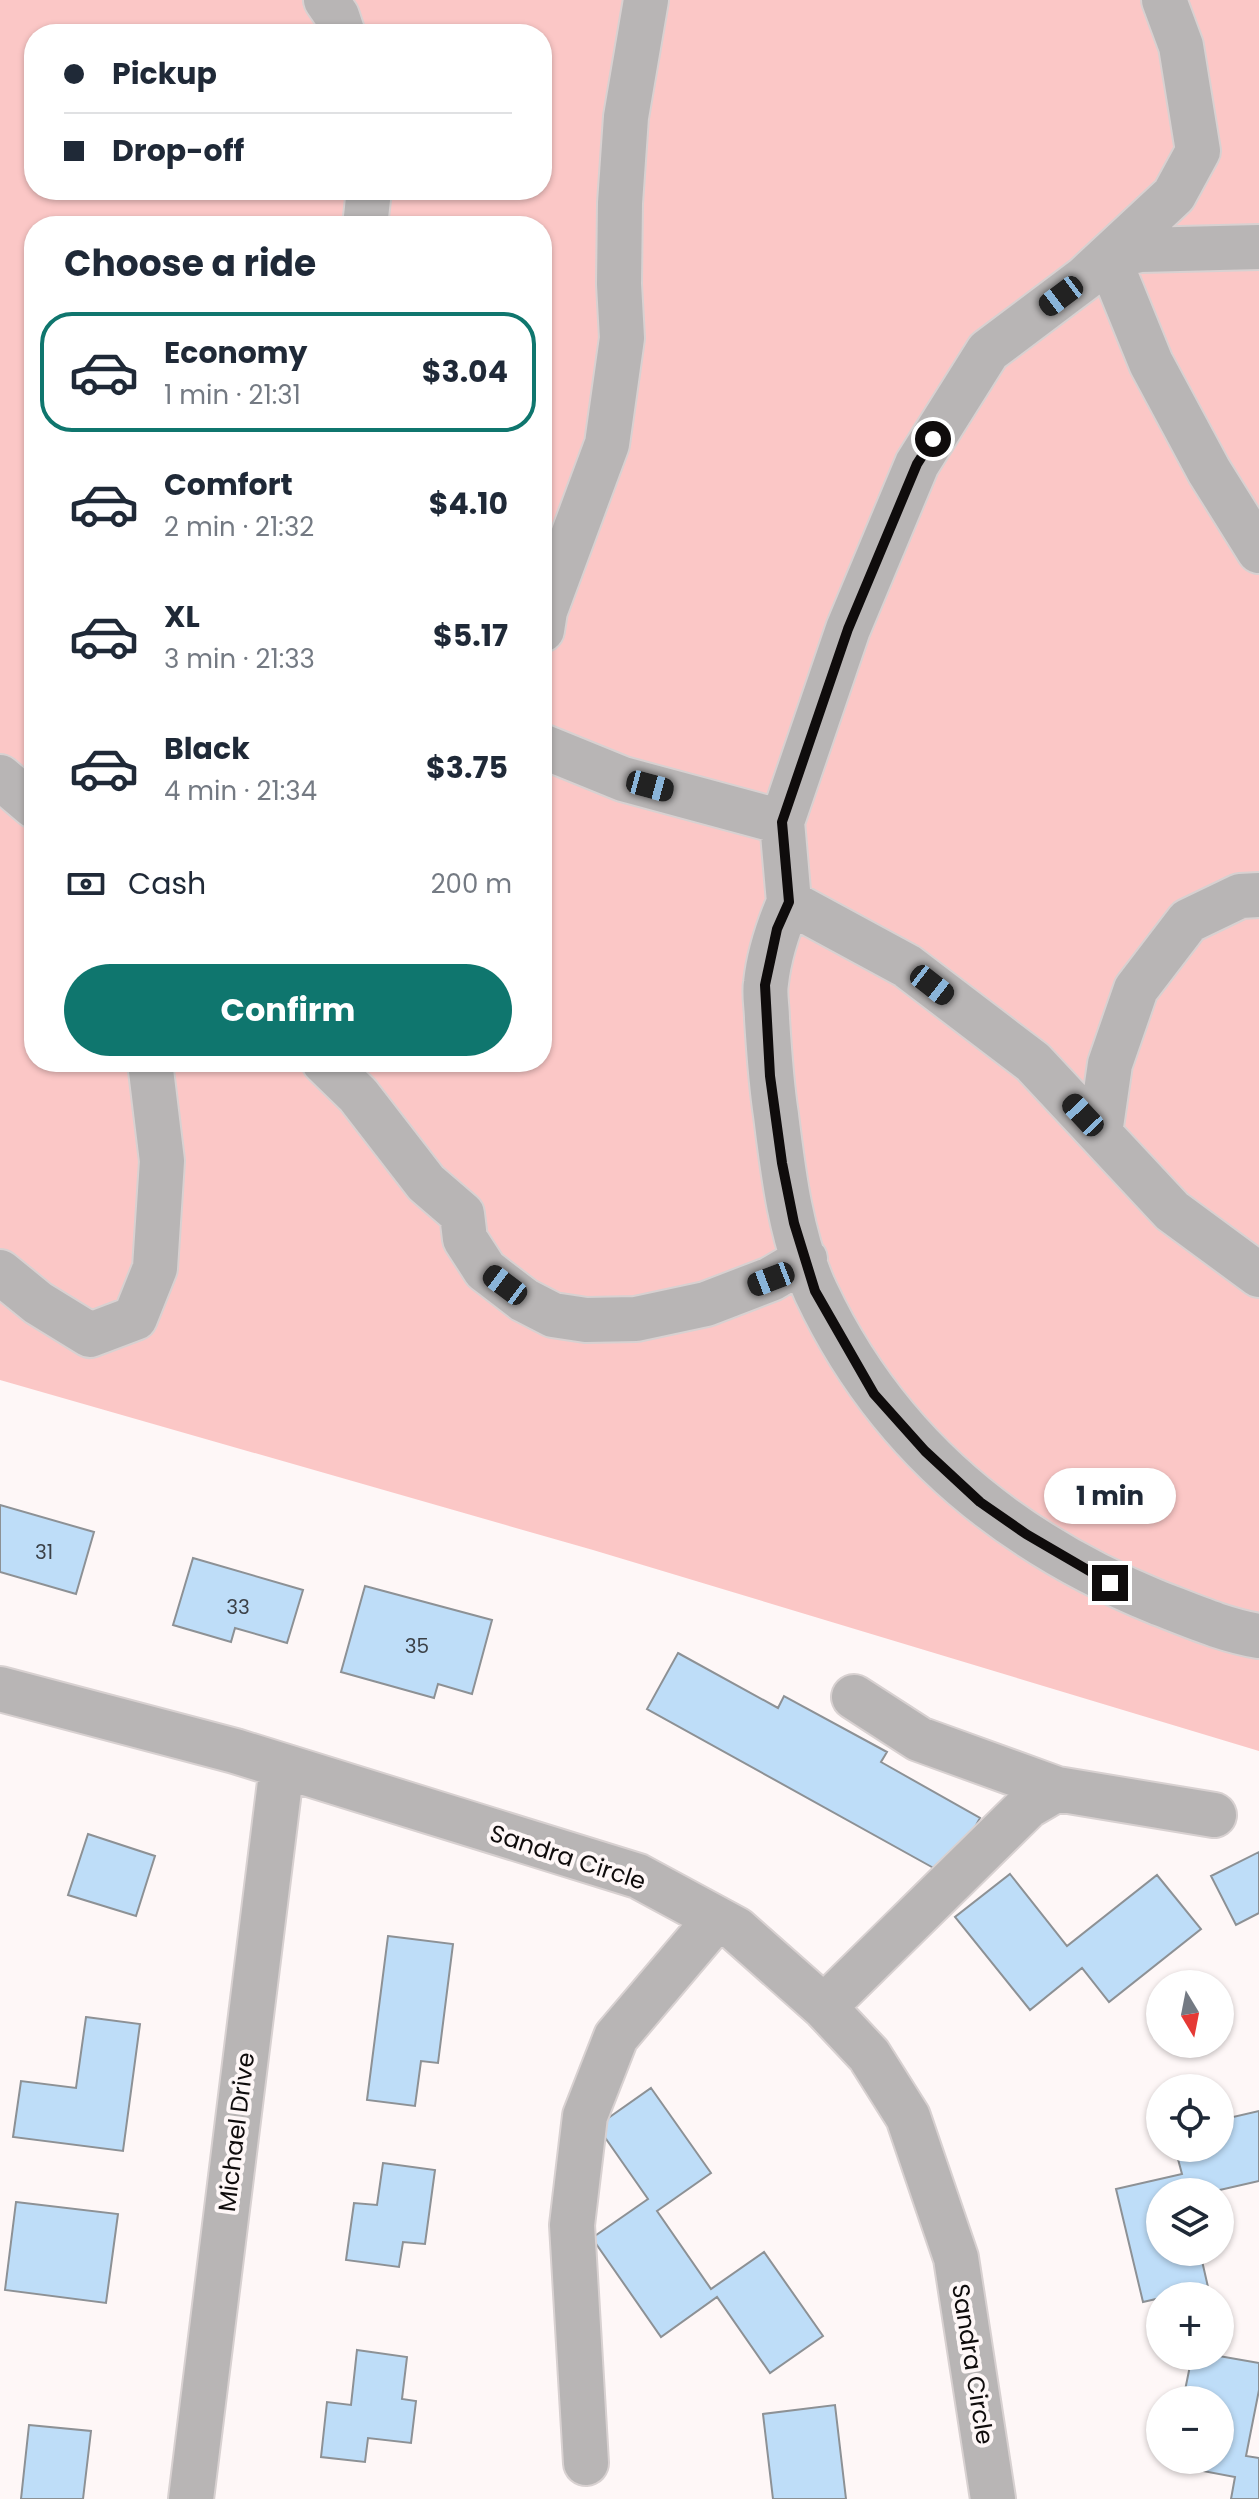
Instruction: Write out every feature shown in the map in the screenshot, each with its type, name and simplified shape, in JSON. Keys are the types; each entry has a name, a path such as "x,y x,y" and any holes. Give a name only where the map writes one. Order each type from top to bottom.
{"street":[{"path":"326,0 340,24"},
{"path":"552,592 607,444 622,338 620,203 626,117 646,0"},
{"path":"1164,0 1181,46 1198,151 1174,195 1085,278 988,351 917,464 848,629 782,822 789,902 777,929 765,985 770,1076 794,1223 815,1291 874,1394 925,1451 980,1502 1026,1534 1110,1583 1232,1631 1259,1636"},
{"path":"1108,257 1140,250 1259,247"},
{"path":"1108,257 1151,363 1209,471 1259,551"},
{"path":"552,750 623,779 782,822"},
{"path":"0,777 24,797"},
{"path":"1100,1133 1110,1064 1136,989 1188,921 1240,896 1259,895"},
{"path":"789,902 907,966 1033,1062 1172,1211 1259,1275"},
{"path":"0,1272 38,1303 90,1335 135,1318 155,1268 162,1161 151,1072"},
{"path":"334,1072 358,1095 426,1183 462,1214 465,1239 485,1270 524,1300 553,1315 586,1320 636,1319 706,1304 771,1279 805,1259"},
{"name":"Sandra Circle","path":"0,1689 282,1766 638,1876 736,1929 824,2007 869,2055 908,2117 956,2258 993,2499"},
{"path":"854,1697 919,1739 1057,1789 1214,1815"},
{"name":"Michael Drive","path":"191,2499 282,1766"},
{"path":"824,2007 1028,1806 1057,1789"},
{"path":"586,2463 572,2225 585,2116 616,2037 716,1919"}],"shaded area":[{"path":"0,0 1259,0 1259,1751 593,1550 0,1380"}],"building":[{"path":"0,1505 94,1532 76,1594 0,1572"},
{"path":"193,1558 303,1590 287,1643 235,1628 231,1642 173,1625"},
{"path":"365,1586 492,1620 472,1694 438,1684 434,1698 341,1672"},
{"path":"678,1653 778,1708 784,1696 887,1752 881,1762 980,1818 948,1876 647,1709"},
{"path":"88,1834 155,1856 136,1916 68,1895"},
{"path":"1259,1852 1259,1913 1236,1925 1211,1876"},
{"path":"1010,1874 1067,1946 1157,1875 1201,1929 1109,2002 1082,1968 1030,2010 955,1917"},
{"path":"388,1936 453,1944 438,2063 421,2061 415,2106 367,2100"},
{"path":"86,2017 140,2024 123,2151 13,2137 21,2081 76,2088"},
{"path":"651,2088 711,2173 657,2211 711,2289 764,2252 823,2336 770,2373 717,2297 661,2337 592,2238 648,2199 597,2126"},
{"path":"1259,2111 1259,2181 1234,2187 1234,2178 1164,2178 1182,2174 1179,2162 1234,2162 1234,2117"},
{"path":"383,2163 435,2170 425,2244 403,2242 399,2267 346,2260 354,2203 377,2205"},
{"path":"1146,2182 1146,2266 1203,2266 1207,2282 1146,2282 1146,2301 1143,2302 1116,2189"},
{"path":"16,2202 118,2214 106,2303 5,2290"},
{"path":"357,2350 407,2357 402,2399 416,2401 411,2443 368,2438 365,2462 321,2457 327,2402 351,2405"},
{"path":"1234,2359 1259,2363 1259,2390 1246,2456 1259,2458 1259,2499 1231,2499 1235,2477 1219,2474 1234,2474 1234,2386 1186,2386 1189,2370 1234,2370"},
{"path":"835,2405 846,2499 773,2499 763,2414"},
{"path":"29,2425 91,2431 83,2499 21,2499"}],"route":[{"path":"933,439 917,464 848,629 782,822 789,902 777,929 765,985 770,1076 782,1163 794,1223 815,1291 874,1394 925,1451 980,1502 1026,1534 1110,1583"}]}
